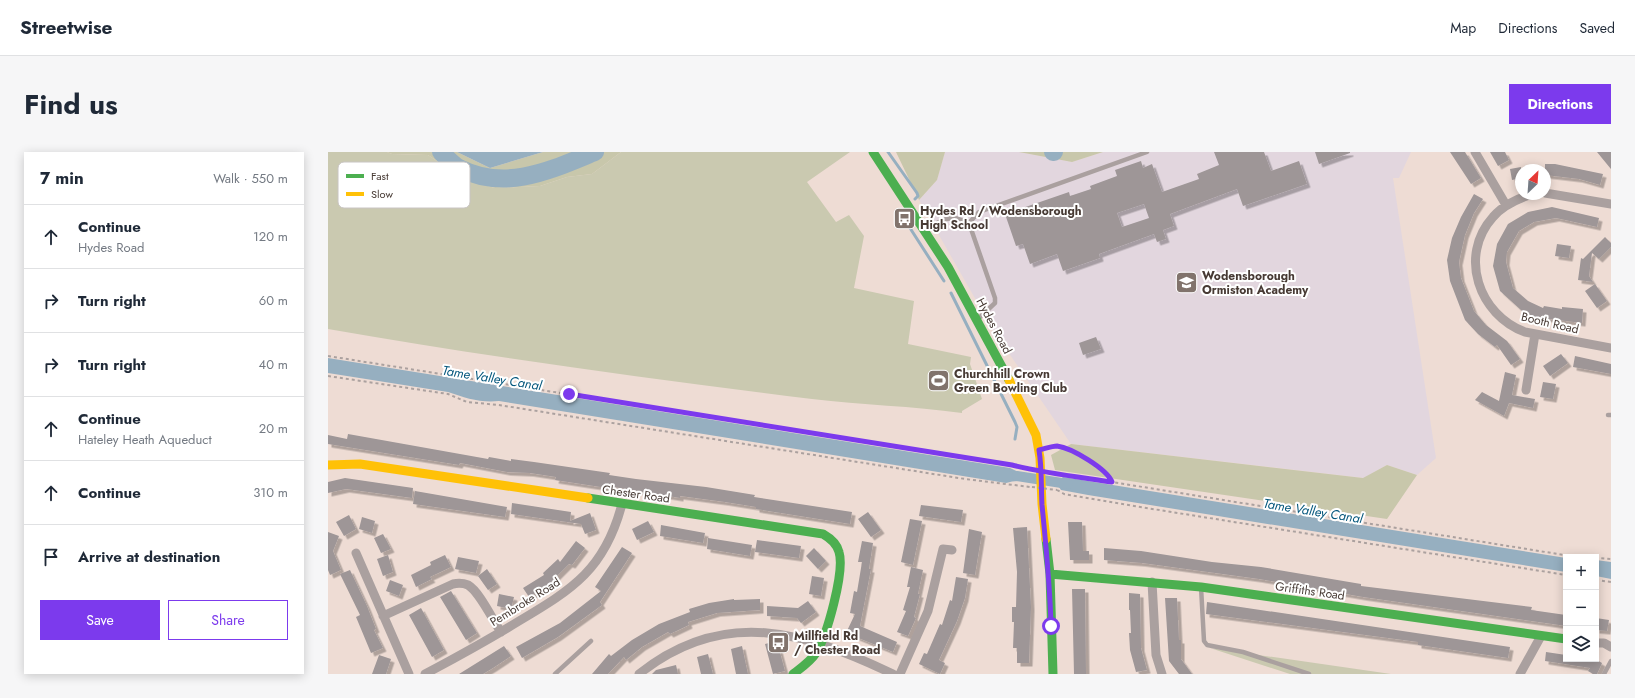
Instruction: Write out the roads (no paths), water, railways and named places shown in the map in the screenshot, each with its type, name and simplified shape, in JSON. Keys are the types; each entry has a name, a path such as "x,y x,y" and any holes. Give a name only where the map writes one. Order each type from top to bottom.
{"street":[{"name":"Hydes Road","path":"873,152 952,273 1019,398 1036,435 1039,450 1042,504 1050,574 1053,674"},
{"path":"1475,152 1506,205"},
{"path":"1551,194 1611,204"},
{"name":"Booth Road","path":"1518,200 1506,205 1492,217 1480,239 1476,253 1476,277 1480,290 1496,314 1514,328 1535,334 1611,348"},
{"path":"1526,390 1535,334"},
{"name":"Chester Road","path":"328,465 360,464 818,533 828,537 838,549 840,560 834,598 822,643"},
{"name":"Pembroke Road","path":"425,674 554,601 586,574 610,538 617,522 622,504"},
{"path":"900,674 928,611 943,549 952,550"},
{"path":"356,553 409,674"},
{"name":"Griffiths Road","path":"1050,574 1201,587 1563,639"},
{"path":"1152,582 1156,655 1162,674"},
{"path":"383,616 453,584 463,583 468,585 475,592 501,632"},
{"path":"639,674 659,660 686,646 730,634 775,633 822,643 852,654 893,674"},
{"path":"1520,674 1540,636"},
{"path":"793,674 812,658 822,643"},
{"path":"1599,643 1611,647"}],"lane":[{"path":"968,224 979,212 1147,152"},
{"path":"925,231 941,219 954,218 970,226 995,298 995,303 976,320"},
{"path":"1201,587 1204,641 1207,645 1243,652 1309,674"},
{"path":"555,674 591,641"},
{"path":"1604,674 1611,661"}],"water":[{"path":"457,152 543,152 490,168"},
{"path":"328,358 1010,468 1031,478 1006,483 499,401 479,401 448,392 328,373"},
{"path":"1063,477 1563,558 1563,572 1088,495 1061,490 1056,483"},
{"path":"1599,560 1611,562 1611,579 1599,577"}],"waterway":[{"path":"441,152 451,162"},
{"path":"470,172 494,178 528,176 595,152"},
{"path":"888,152 917,193 918,196 915,199"},
{"path":"902,211 901,214 944,281"},
{"path":"951,293 1015,422 1017,427 1015,439"},
{"path":"1017,476 1068,484"}],"place":[{"name":"Hydes Rd / Wodensborough High School","path":"904,218"},
{"name":"Wodensborough Ormiston Academy","path":"1187,283"},
{"name":"Churchhill Crown Green Bowling Club","path":"939,381"},
{"name":"Millfield Rd / Chester Road","path":"778,643"}],"water label":[{"name":"Tame Valley Canal","path":"492,378"},
{"name":"Tame Valley Canal","path":"1313,511"}]}
